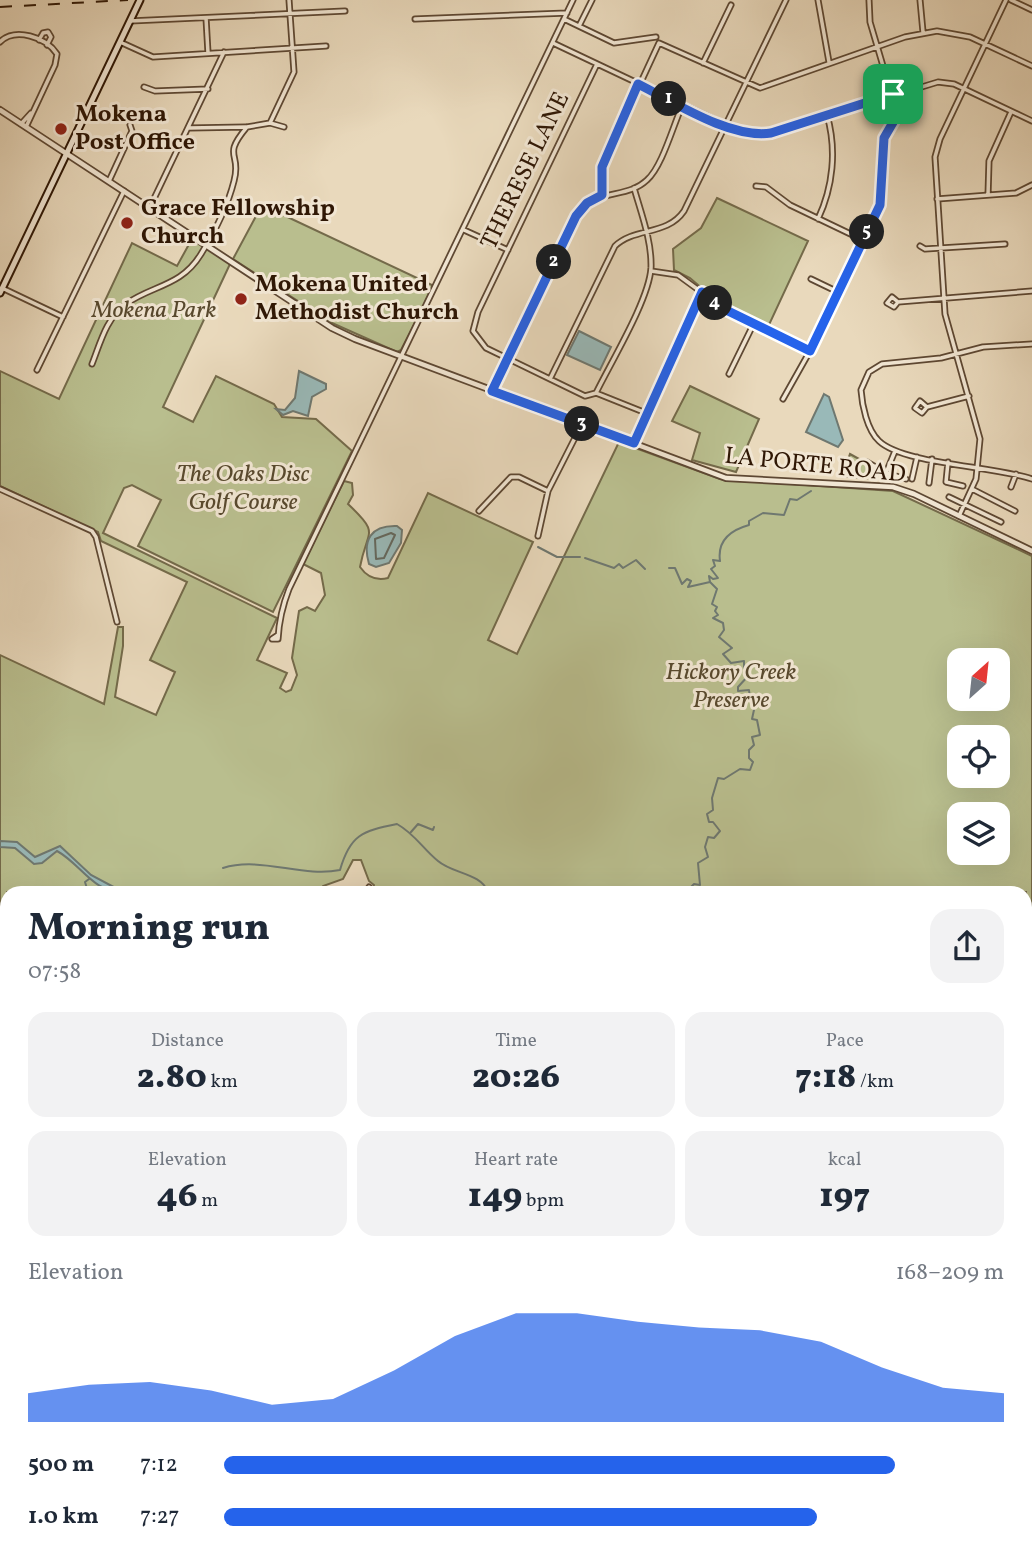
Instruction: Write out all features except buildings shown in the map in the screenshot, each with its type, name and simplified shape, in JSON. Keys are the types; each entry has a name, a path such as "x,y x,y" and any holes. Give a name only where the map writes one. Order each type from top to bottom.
{"main road":[{"path":"1,289 141,0"}],"street":[{"path":"270,124 293,76 289,0"},
{"path":"278,635 279,612 573,0"},
{"path":"579,26 592,0"},
{"path":"550,379 612,249 624,239 666,227 681,215 786,0"},
{"path":"818,0 829,62"},
{"path":"783,399 810,351 880,202 884,138 895,119 893,94 870,22 869,0"},
{"path":"920,0 923,32"},
{"path":"959,516 972,489 978,466 979,429 943,299 936,150 1006,0"},
{"path":"1012,0 1032,10"},
{"path":"703,63 731,5"},
{"path":"130,21 345,11"},
{"path":"415,19 567,13"},
{"path":"206,18 208,53"},
{"path":"564,19 614,43 656,37"},
{"path":"38,41 43,33 48,32 51,37 47,45"},
{"path":"602,195 602,167 656,46 662,43 746,83 764,87 829,62 923,32 949,32 986,43 1032,66"},
{"path":"0,42 17,33 55,51 55,64 24,125"},
{"path":"120,42 153,57 326,46"},
{"path":"553,43 743,133 764,134 933,82 964,89 1032,121"},
{"path":"150,207 224,52"},
{"name":"THERESE LANE","path":"508,358 486,348 472,331 597,64"},
{"path":"144,87 155,90 208,89"},
{"path":"492,391 576,216 587,203 602,195 634,188 646,182 654,172 683,106"},
{"name":"LA PORTE ROAD","path":"0,110 340,332 726,478 893,488 914,494 1032,551"},
{"path":"988,195 989,161 1011,111"},
{"path":"818,219 831,182 831,130 827,116"},
{"path":"189,128 270,124 284,127"},
{"path":"109,181 132,131 130,125"},
{"path":"92,364 109,323 120,309 183,275 205,245 234,184 236,171 232,150 247,127"},
{"path":"937,199 1021,192 1032,185"},
{"path":"756,186 766,187 790,205 863,240"},
{"path":"508,358 590,397 596,393 642,298 650,271 646,232 634,188"},
{"path":"37,370 124,191"},
{"path":"464,230 508,250"},
{"path":"920,246 925,249 940,249 1005,244"},
{"path":"650,271 678,275 726,310 810,351"},
{"path":"811,279 838,292"},
{"path":"1,289 63,317"},
{"path":"898,302 1032,291"},
{"path":"634,443 702,292"},
{"path":"729,374 754,323"},
{"path":"1032,344 983,347 932,360 882,364 864,378 861,398 870,428 881,443 898,452 1032,479"},
{"path":"596,393 647,414"},
{"path":"927,407 969,396"},
{"path":"538,536 548,491 582,424"},
{"path":"886,472 898,452"},
{"path":"912,479 917,457"},
{"path":"929,482 932,459"},
{"path":"867,462 906,480"},
{"path":"948,462 946,482 963,486"},
{"path":"1011,487 1016,474"},
{"path":"480,511 513,476 548,491"},
{"path":"0,489 92,531 96,537 117,622"},
{"path":"972,489 1015,512"},
{"path":"949,497 1001,522"}],"green space":[{"path":"717,198 808,241 768,327 719,303 690,278 674,270 673,249 701,228"},
{"path":"262,205 434,286 401,350 397,352 332,323 233,259"},
{"name":"Hickory Creek Preserve","path":"193,237 230,264 163,407 193,422 216,376 274,404 282,417 316,419 352,451 273,612 138,546 161,500 132,485 124,488 103,533 277,618 257,660 287,673 280,688 286,692 291,690 297,675 292,658 299,611 307,607 315,611 325,595 321,573 303,564 344,481 352,483 353,495 348,504 368,528 368,539 360,567 372,577 388,578 428,493 533,542 488,640 517,654 619,442 720,479 893,491 1032,556 1032,886 374,886 361,860 353,860 343,879 323,886 0,886 0,655 104,704 118,627 123,627 123,646 115,697 156,715 175,672 150,660 187,582 101,541 98,532 0,486 0,371 59,399 132,243 177,266"},
{"path":"690,386 759,419 736,472 692,460 700,433 672,421"},
{"path":"850,454 879,470 875,479 842,476"}],"water":[{"path":"579,331 611,347 600,370 567,355"},
{"path":"299,371 326,384 326,389 312,397 308,416 293,411 283,415 276,409 285,410 295,398"},
{"path":"824,394 829,397 843,440 838,447 806,432"},
{"path":"397,526 402,530 401,543 389,563 376,567 369,564 367,548 371,536 381,528"},
{"path":"0,841 17,842 35,857 60,846 91,875 112,886 100,886 95,883 57,851 42,863 34,864 15,848 0,847"}],"waterway":[{"path":"710,582 709,576 718,578 711,569 715,566 713,560 720,561 721,547 727,537 749,525 749,521 763,513 784,515 790,499 797,500 811,491"},
{"path":"538,547 557,557 580,557"},
{"path":"585,558 614,568 619,564 623,568 636,560 645,569"},
{"path":"669,568 675,568 682,584 687,579 691,581 688,587 710,582 717,589 712,604 717,607 715,611 718,615 713,618 723,623 724,630 719,637 732,648 723,654 731,663 744,661 744,671 748,676 738,687 738,691 749,690 750,698 757,696 752,719 757,720 760,735 752,737 754,745 749,750 749,758 753,762 750,770 740,769 724,779 718,778 712,798 713,810 707,814 709,822 713,822 720,831 714,838 708,837 705,847 708,857 698,863 700,885 692,886"},
{"path":"223,868 252,864 311,871 340,870 348,849 359,836 397,824 409,832 438,861 473,877 484,886"},
{"path":"411,832 418,824 433,830 434,827"},
{"path":"86,886 85,882 89,879"}],"railway":[{"path":"0,7 128,0"}],"place":[{"name":"Mokena Post Office","path":"61,129"},
{"name":"Grace Fellowship Church","path":"127,223"},
{"name":"Mokena United Methodist Church","path":"241,299"}],"route":[{"path":"638,84 725,126 754,135 771,133 893,94 895,119 884,138 880,205 810,351 726,310 702,292 634,443 492,391 576,216 587,203 602,195 602,167 638,84"}],"park label":[{"name":"Mokena Park","path":"154,311"},
{"name":"The Oaks Disc Golf Course","path":"243,489"}]}
